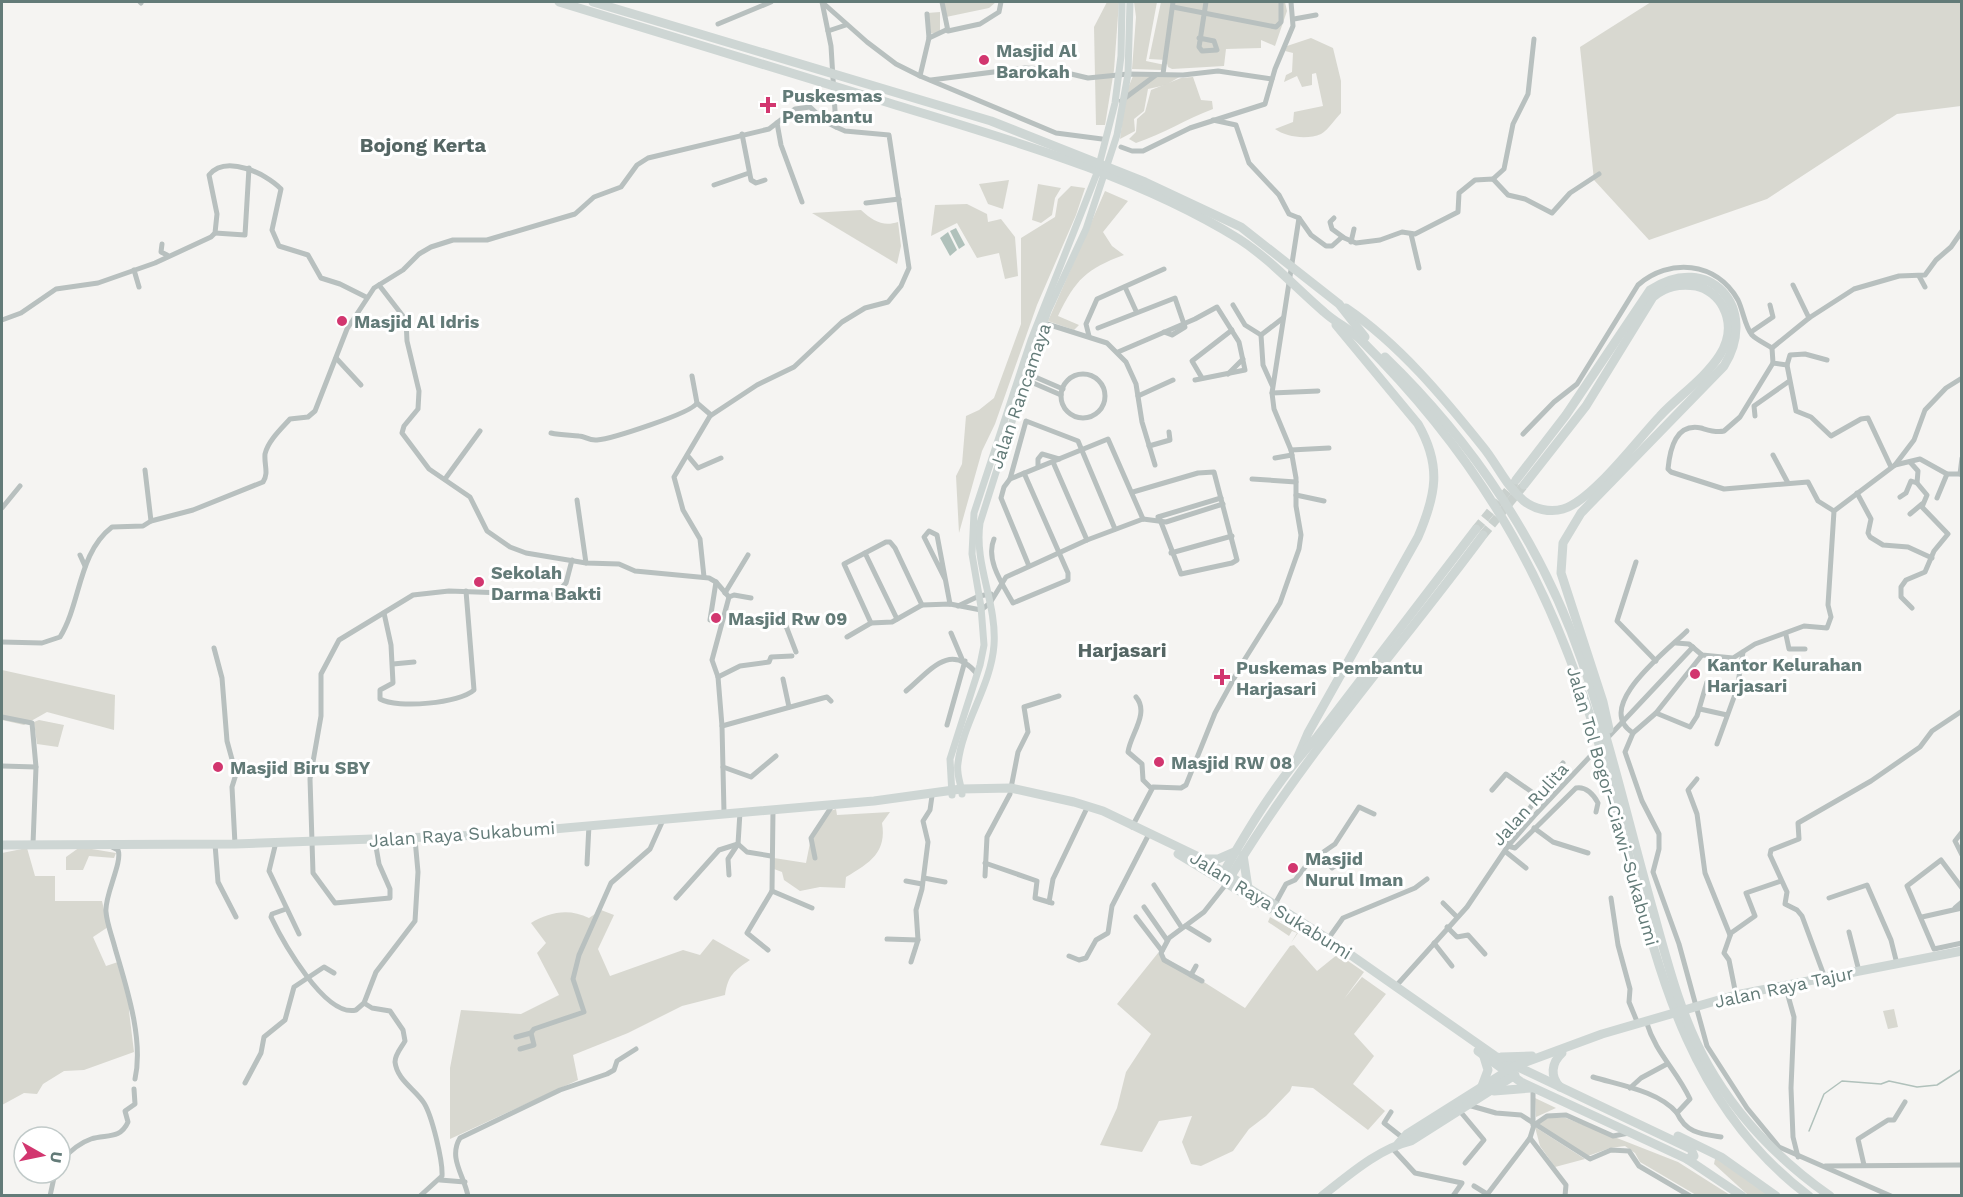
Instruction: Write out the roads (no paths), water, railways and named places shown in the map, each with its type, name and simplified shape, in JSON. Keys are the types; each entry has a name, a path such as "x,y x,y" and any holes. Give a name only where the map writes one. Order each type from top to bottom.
{"highway":[{"name":"Jalan Tol Bogor–Ciawi–Sukabumi","path":"559,2 994,134 1142,186"},
{"name":"Jalan Tol Bogor–Ciawi–Sukabumi","path":"593,2 991,121 1241,227 1339,303 1361,333 1413,389 1472,461 1518,524 1563,615 1582,660 1668,966 1686,1018 1708,1064 1730,1100 1754,1129 1794,1168 1830,1196"},
{"name":"Jalan Tol Bogor–Ciawi–Sukabumi","path":"1157,193 1242,241 1329,316 1357,336 1413,389"},
{"path":"1339,303 1369,324 1421,376 1484,448 1507,482 1528,504 1553,511 1575,504 1597,485 1662,413 1722,354 1730,322 1719,300 1700,287 1687,285 1661,290 1653,297 1586,406 1520,483 1650,290 1663,281 1684,276 1706,281 1725,295 1736,313 1737,326 1732,353 1724,366 1581,513 1567,533 1562,550 1562,573 1603,702 1612,761"},
{"path":"1297,759 1308,733 1386,595 1430,509 1434,469 1427,442 1398,398 1329,316"},
{"name":"Jalan Tol Bogor–Ciawi–Sukabumi","path":"1472,461 1524,553 1575,665 1605,766 1654,949 1686,1041 1720,1104 1744,1136 1767,1160 1809,1196"},
{"path":"1203,859 1218,859 1240,851 1480,532 1297,759 1264,804 1240,851 1225,878"},
{"name":"Jalan Raya Sukabumi","path":"1010,791 1086,810 1132,827"},
{"name":"Jalan Raya Sukabumi","path":"2,845 235,844 415,839 484,835 724,812 833,805 957,792 1010,791 1074,802 1149,836 1225,878 1273,908 1331,946 1509,1074 1533,1088 1687,1159 1704,1168 1742,1196"},
{"name":"Jalan Raya Sukabumi","path":"920,796 957,792"},
{"name":"Jalan Raya Sukabumi","path":"1149,836 1203,859 1225,878 1248,888 1273,908 1328,939 1495,1056 1611,1112"},
{"path":"1240,851 1248,888"},
{"name":"Jalan Raya Tajur","path":"1398,1143 1541,1055 1645,1021 1736,995 1962,951"},
{"name":"Jalan Raya Tajur","path":"1519,1068 1603,1039 1610,1033"},
{"path":"1562,1053 1556,1061 1553,1074 1556,1083 1563,1090"},
{"path":"1482,1054 1488,1070 1485,1090 1533,1088"},
{"path":"1495,1056 1541,1055"},
{"name":"Jalan Raya Tajur","path":"1398,1143 1411,1141 1464,1107 1485,1090"},
{"path":"1611,1112 1647,1122 1712,1152 1776,1196"},
{"path":"1611,1112 1691,1149 1694,1156 1687,1159"},
{"path":"1328,1194 1398,1143"},
{"path":"1704,1168 1702,1159 1712,1152"}],"street":[{"path":"718,24 771,2"},
{"path":"822,2 846,25 896,64 920,76 1056,133 1104,142"},
{"path":"822,2 828,31 836,127"},
{"path":"942,2 946,30"},
{"path":"929,38 946,30 984,22 999,12 1001,2"},
{"name":"Jalan Rancamaya","path":"957,792 959,756 993,651 990,603 992,593 978,547 980,523 1046,300 1117,147 1128,74 1122,2"},
{"name":"Jalan Rancamaya","path":"957,792 950,759 984,645 979,596 972,562 973,521 984,477 1023,375 1082,241 1125,56 1130,2"},
{"path":"1199,39 1206,2"},
{"path":"1163,74 1173,4 1204,13 1276,27 1281,22 1281,2"},
{"path":"1117,147 1132,152 1143,151 1213,120 1265,104 1294,19 1291,2"},
{"path":"920,76 929,38 927,14"},
{"path":"1294,19 1316,15"},
{"path":"828,31 846,25"},
{"path":"1334,218 1330,222 1332,229 1351,242 1380,240 1402,232 1411,234 1458,212 1458,196 1467,185 1475,180 1493,179 1504,169 1513,124 1528,94 1534,39"},
{"path":"931,80 1025,68 1044,68 1086,78 1128,74 1156,75 1225,71 1272,79"},
{"path":"1115,103 1124,100 1156,75"},
{"path":"2,642 42,643 60,637 72,613 85,566 110,528 138,527 151,521 190,511 263,482 267,474 265,459 268,445 290,418 308,417 314,412 350,324 366,297 379,285 405,268 419,254 431,247 453,240 487,240 568,217 580,211 592,198 621,187 637,165 648,158 769,129 795,109 806,106 845,131 889,135 909,268 892,298 844,320 794,367 757,385 711,415 688,456 677,469 674,478 683,510 700,539 704,577"},
{"path":"1213,120 1236,125 1253,169 1279,195 1296,232"},
{"path":"777,123 781,145 802,202"},
{"path":"742,134 749,173 754,182 765,180"},
{"path":"215,233 217,214 209,175 212,171 225,168 249,168 281,189 272,230 279,246 308,255 321,278 340,284 366,297"},
{"path":"2,320 21,313 56,289 95,284 134,270 215,233 245,236 249,168"},
{"path":"714,185 749,173"},
{"path":"1493,179 1508,195 1525,199 1552,213 1576,187 1599,174"},
{"path":"866,203 899,199"},
{"path":"1289,214 1299,218 1311,235 1324,246 1332,246 1343,237"},
{"path":"1136,697 1140,701 1141,712 1128,752 1142,764 1143,780 1151,788 1183,788 1215,713 1248,652 1278,607 1291,577 1300,543 1296,482 1291,452 1274,409 1272,386 1299,218"},
{"path":"1351,242 1354,229"},
{"path":"1772,348 1809,318 1854,289 1899,276 1919,276 1928,272 1936,260 1952,247 1962,231"},
{"path":"1411,234 1419,268"},
{"path":"162,244 161,252 167,255"},
{"path":"1523,434 1540,414 1577,384 1629,298 1649,275 1680,266 1691,266 1710,273 1728,288 1738,300 1751,332 1772,348 1773,363 1740,417 1724,431 1691,427 1681,430 1675,439 1668,469 1671,472 1724,489 1808,482 1818,501 1834,511"},
{"path":"1089,336 1086,324 1095,301 1164,269"},
{"path":"134,270 139,287"},
{"path":"1919,276 1925,287"},
{"path":"379,285 406,320 406,341 418,382 418,409 404,426 402,433 429,469 470,497 487,531 510,547 526,553 586,563 619,564 635,570 704,577 716,582 727,595 751,598"},
{"path":"1793,285 1809,318"},
{"path":"1125,287 1136,311"},
{"path":"1098,328 1173,297 1177,300 1185,323"},
{"path":"1233,305 1245,326 1261,335"},
{"path":"1751,332 1773,317 1770,305"},
{"path":"1118,352 1217,307 1239,342 1244,372 1195,380"},
{"path":"1261,335 1284,316"},
{"path":"1044,323 1107,343 1118,352 1129,367 1155,465"},
{"path":"1202,378 1192,362 1233,330"},
{"path":"1261,335 1263,365 1272,386"},
{"path":"1827,360 1800,353 1790,355 1787,365 1788,382 1796,411 1812,417 1831,436 1861,419 1868,418 1893,466"},
{"path":"336,358 362,385"},
{"path":"1228,374 1243,359"},
{"path":"1773,363 1787,365"},
{"path":"1023,375 1063,388"},
{"path":"1023,375 1061,395"},
{"path":"1077,375 1090,375 1097,378 1105,389 1104,403 1096,414 1090,417 1076,417 1065,408 1061,395 1063,388 1070,378 1077,375"},
{"path":"692,376 697,403 711,415"},
{"path":"1676,643 1693,647 1702,655 1733,658 1755,644 1804,626 1824,628 1829,626 1834,511 1893,466 1914,440 1924,410 1946,388 1962,378"},
{"path":"1138,396 1173,380"},
{"path":"1755,416 1754,406 1788,382"},
{"path":"1272,393 1318,391"},
{"path":"550,433 580,436 594,441 612,438 688,411 697,403"},
{"path":"1029,566 1002,501 1004,487 1010,479 1026,421 1074,437 1115,529"},
{"path":"445,479 480,430"},
{"path":"1149,446 1170,440 1169,432"},
{"path":"1010,479 1104,439 1109,440 1143,519"},
{"path":"1275,458 1291,452 1329,448"},
{"path":"1038,467 1038,457 1042,454 1056,460 1087,540"},
{"path":"1773,455 1788,483"},
{"path":"688,456 698,468 721,458"},
{"path":"1893,466 1923,460 1947,474 1961,474 1962,458"},
{"path":"1910,462 1918,471 1917,483"},
{"path":"145,470 151,521"},
{"path":"1133,492 1212,471 1216,476 1232,536 1237,558 1235,562 1181,574 1158,520"},
{"path":"994,539 991,555 1013,603 1016,604 1041,590 1066,582 1069,575 1024,473"},
{"path":"1937,498 1947,474"},
{"path":"1252,479 1296,482"},
{"path":"1900,497 1907,491 1911,481 1917,483 1927,495 1922,504 1910,514"},
{"path":"2,508 20,486"},
{"path":"1857,493 1870,519 1870,537 1880,544 1904,546 1932,558"},
{"path":"1296,495 1324,501"},
{"path":"577,500 586,563"},
{"path":"957,606 992,593 1002,581 1087,540 1143,519 1158,520 1222,501"},
{"path":"1912,608 1901,597 1901,587 1906,580 1923,574 1948,534 1922,508 1922,504"},
{"path":"945,579 924,537 929,531 937,535 950,604"},
{"path":"1171,553 1232,536"},
{"path":"871,623 844,567 846,563 890,542 922,605"},
{"path":"865,553 897,619"},
{"path":"80,555 85,566"},
{"path":"724,812 722,726 718,677 712,660 726,612 727,595 748,555"},
{"path":"375,841 390,896 338,903 332,900 315,878 310,841 310,771 320,723 322,670 339,640 413,595 466,591 555,595 566,583 572,560"},
{"path":"1636,562 1617,621 1656,662"},
{"path":"710,620 716,582"},
{"path":"384,613 393,664 393,685 380,691 383,701 417,704 445,702 474,691 466,591"},
{"path":"847,637 871,623 888,623 922,605 950,604 981,610 990,603"},
{"path":"718,677 740,666 769,662 771,657 794,654 786,626 726,612"},
{"path":"1633,733 1624,726 1621,718 1621,703 1626,693 1687,632"},
{"path":"951,633 963,660 977,674"},
{"path":"1786,634 1789,649 1805,649"},
{"name":"Jalan Rulita","path":"1396,986 1456,916 1507,849 1561,787 1578,772 1693,647"},
{"path":"214,648 222,678 227,741 236,774 232,787 235,844"},
{"path":"1717,744 1739,682 1743,652"},
{"path":"1702,655 1656,713 1633,733 1625,752 1642,801 1659,834 1659,849 1652,869 1679,944 1694,1006 1707,1046 1735,1091 1771,1139 1798,1157 1891,1196"},
{"path":"906,691 942,662 950,658 963,660"},
{"path":"947,725 963,660"},
{"path":"393,664 414,662"},
{"path":"783,680 789,707"},
{"path":"1656,713 1689,728 1700,709 1707,682"},
{"path":"985,876 987,837 1010,791 1018,752 1028,732 1023,707 1059,696"},
{"path":"722,726 827,697 831,701"},
{"path":"1700,709 1727,715"},
{"path":"1825,978 1802,916 1797,910 1785,904 1787,892 1770,852 1799,839 1798,823 1859,789 1924,743 1932,731 1962,711"},
{"path":"2,717 32,723 36,767 33,844"},
{"path":"723,768 751,777 776,756"},
{"path":"1507,849 1513,831 1563,763"},
{"path":"2,766 36,767"},
{"path":"236,774 248,774 251,766 269,768"},
{"path":"1492,790 1506,774 1539,797"},
{"path":"1696,779 1688,790 1697,814 1702,861 1713,898 1730,935"},
{"path":"1507,849 1515,848 1579,787 1589,791 1596,799 1596,812"},
{"path":"1132,827 1151,788"},
{"path":"911,962 918,940 915,916 923,881 928,842 923,821 930,810 932,796"},
{"path":"815,858 811,837 833,805"},
{"path":"1273,908 1286,884 1295,880 1309,862 1322,856 1335,844 1359,807 1374,814"},
{"path":"768,950 752,939 747,931 772,891 773,810"},
{"path":"1038,900 1051,902 1053,879 1086,810"},
{"path":"729,875 728,859 738,844 740,812"},
{"path":"516,1038 531,1033 536,1028 584,1012 573,979 579,955 611,883 650,849 664,818"},
{"path":"587,864 589,825"},
{"path":"1534,828 1553,842 1588,853"},
{"path":"1962,832 1955,841 1962,855"},
{"path":"1069,956 1079,960 1086,958 1096,940 1108,933 1110,912 1115,899 1149,836"},
{"path":"286,909 272,914 271,917 314,988 346,1010 356,1010 364,1003 376,972 400,945 417,917 415,839"},
{"path":"276,842 269,871 299,934"},
{"path":"108,844 120,853 105,910 128,992 137,1041 138,1057 135,1078"},
{"path":"215,844 219,882 236,917"},
{"path":"738,844 747,852 771,856"},
{"path":"676,898 719,850 738,844"},
{"path":"1507,849 1526,867"},
{"path":"1322,856 1332,868 1347,857 1353,864"},
{"path":"1962,888 1945,863 1940,861 1907,886 1934,949 1962,943"},
{"path":"985,863 1036,880 1035,897 1038,900 1036,907"},
{"path":"1162,951 1167,940 1210,906 1225,878"},
{"path":"1328,939 1343,918 1415,888 1427,879"},
{"path":"1736,995 1729,960 1724,953 1730,935 1755,916 1747,891 1781,881"},
{"path":"906,882 945,882"},
{"path":"1154,885 1184,927 1209,940"},
{"path":"1829,898 1868,885 1891,940 1897,964"},
{"path":"772,891 812,908"},
{"path":"1611,898 1618,945 1630,988 1629,1002 1645,1021 1656,1049 1676,1072 1690,1099 1677,1113"},
{"path":"1922,917 1958,908 1962,902"},
{"path":"1443,903 1456,916"},
{"path":"1144,907 1167,940"},
{"path":"1136,917 1162,951 1164,960 1203,981"},
{"path":"1447,927 1457,938 1468,935 1485,954"},
{"path":"1849,932 1860,971"},
{"path":"887,939 918,940"},
{"path":"1434,943 1452,966"},
{"path":"1191,975 1196,966"},
{"path":"245,1083 260,1056 264,1037 283,1024 292,990 307,977 324,967 334,973"},
{"path":"1785,985 1794,1017 1791,1088 1793,1137 1798,1157"},
{"path":"364,1003 372,1008 390,1011 403,1030 405,1041 395,1062 402,1079 422,1100 429,1112 442,1169 440,1180 420,1196"},
{"path":"520,1049 534,1045 531,1033"},
{"path":"468,1196 455,1157 457,1142 464,1134 560,1090 602,1077 614,1070 617,1061 636,1048"},
{"path":"1630,1088 1641,1078 1667,1064"},
{"path":"1593,1077 1630,1088 1669,1104 1688,1130 1721,1137"},
{"path":"1474,1186 1487,1195 1530,1138 1533,1126 1533,1088"},
{"path":"72,1153 89,1140 114,1136 123,1130 128,1122 125,1111 135,1104 134,1089"},
{"path":"1864,1165 1858,1138 1888,1120 1894,1120 1905,1102"},
{"path":"1464,1107 1496,1113 1518,1114 1533,1126 1590,1159 1616,1149 1629,1151 1639,1166 1690,1196"},
{"path":"1464,1107 1484,1140 1465,1163"},
{"path":"1391,1112 1384,1123 1415,1173 1462,1183 1453,1196"},
{"path":"1533,1126 1546,1116 1561,1114 1613,1136 1631,1132"},
{"path":"1530,1138 1566,1185 1565,1196"},
{"path":"1824,1166 1962,1165"},
{"path":"440,1180 465,1182"},
{"path":"430,1188 434,1196"}],"waterway":[{"path":"1809,1131 1824,1094 1842,1081 1881,1084 1889,1081 1917,1087 1937,1085 1962,1069"}],"tunnel":[{"path":"1476,529 1515,482"},
{"path":"1483,535 1524,485"}],"place":[{"name":"Masjid Al Barokah","path":"984,60"},
{"name":"Puskesmas Pembantu","path":"768,105"},
{"name":"Masjid Al Idris","path":"342,321"},
{"name":"Sekolah Darma Bakti","path":"479,582"},
{"name":"Masjid Rw 09","path":"716,618"},
{"name":"Kantor Kelurahan Harjasari","path":"1695,674"},
{"name":"Puskemas Pembantu Harjasari","path":"1222,677"},
{"name":"Masjid RW 08","path":"1159,762"},
{"name":"Masjid Biru SBY","path":"218,767"},
{"name":"Masjid Nurul Iman","path":"1293,868"}],"district":[{"name":"Bojong Kerta","path":"423,145"},
{"name":"Harjasari","path":"1122,650"}]}
